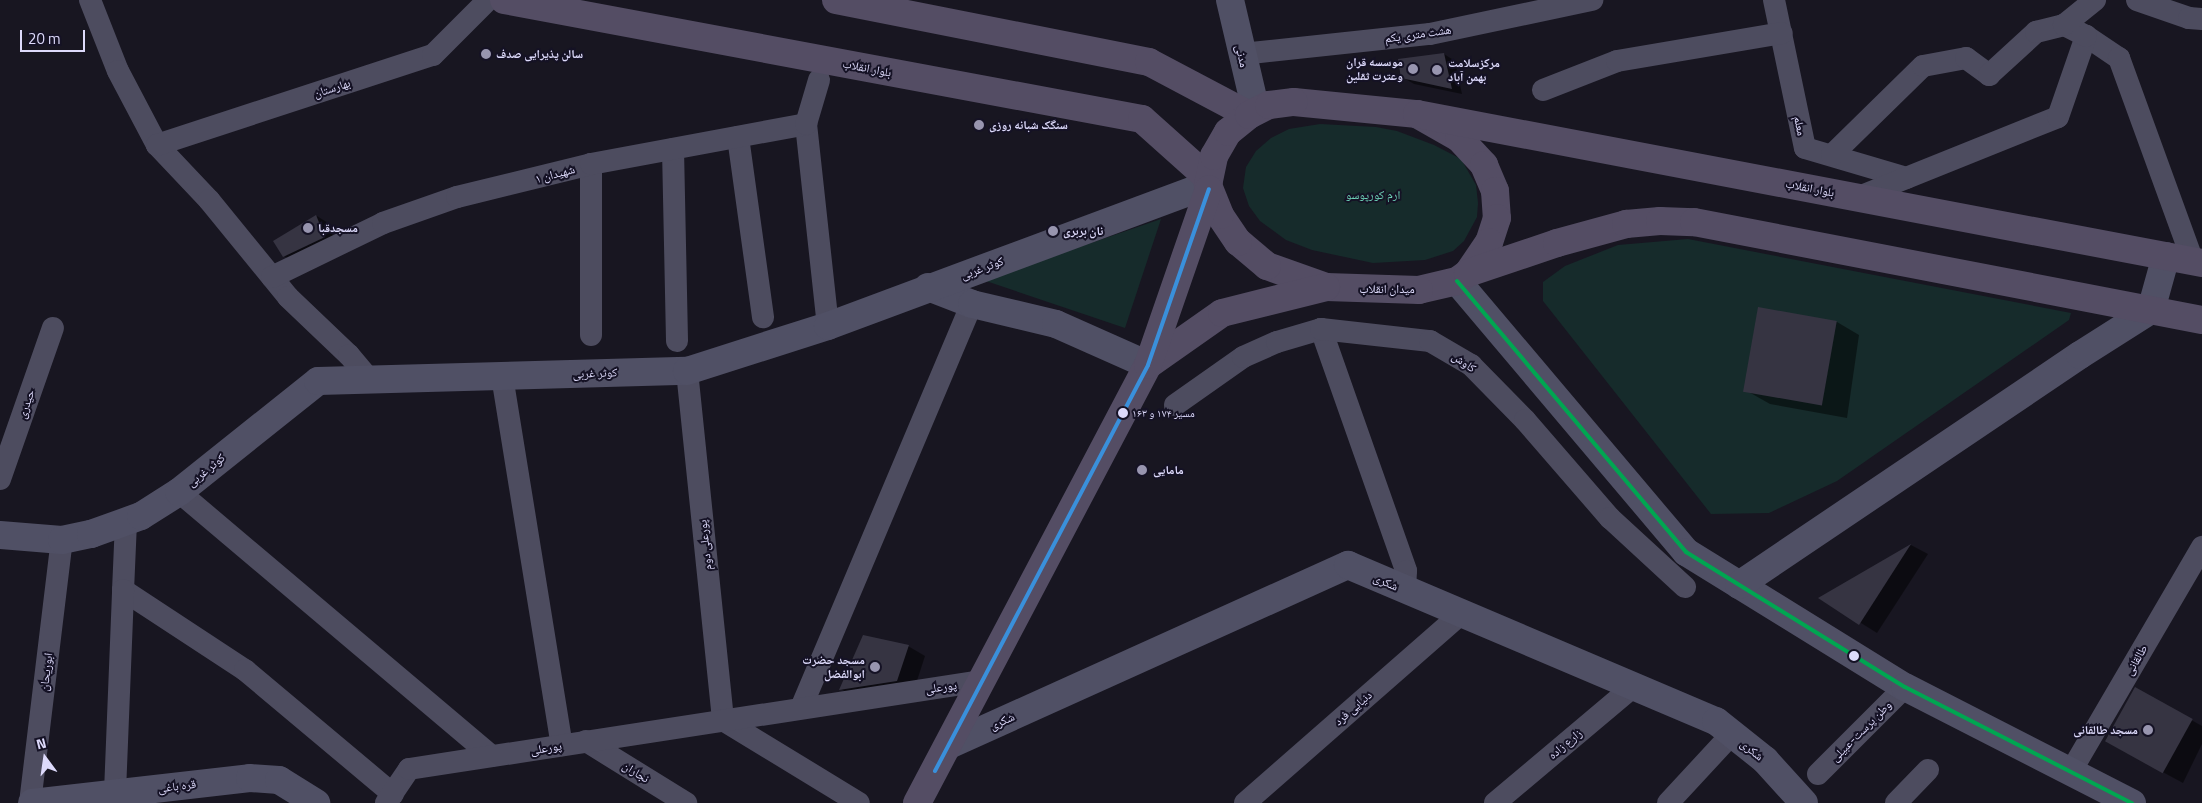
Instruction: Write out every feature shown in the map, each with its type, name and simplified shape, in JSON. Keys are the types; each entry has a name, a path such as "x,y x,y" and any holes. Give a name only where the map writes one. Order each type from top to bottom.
{"main road":[{"name":"بلوار انقلاب","path":"504,0 1142,119 1209,185"},
{"path":"836,0 1149,62 1252,113"},
{"path":"917,803 1148,365 1209,185 1214,156 1228,132 1252,113 1294,102 1417,114 1458,138 1484,165 1495,190 1497,218 1490,242 1463,277"},
{"name":"بلوار انقلاب","path":"1417,114 2198,262"},
{"name":"میدان انقلاب","path":"1209,185 1220,215 1238,242 1267,266 1326,287 1419,290 1463,277"},
{"path":"1463,277 1557,242 1626,224 1685,222 2202,320"},
{"path":"1148,365 1222,312 1326,287"}],"street":[{"path":"90,0 118,71 157,145 209,200 272,277 370,380"},
{"name":"بهارستان","path":"157,145 433,56 488,0"},
{"name":"مدنی","path":"1230,0 1252,113"},
{"name":"هشت متری یکم","path":"1242,54 1430,34 1592,0"},
{"name":"معلم","path":"1774,0 1804,148 1907,178"},
{"path":"1832,155 1923,66 1966,58 1989,76 2036,32 2064,25 2095,0"},
{"path":"2137,0 2189,18 2202,19"},
{"path":"2064,25 2086,36 2119,58 2198,262"},
{"path":"1543,90 1617,61 1782,33"},
{"path":"1859,198 2058,117 2086,36"},
{"path":"819,80 806,124 828,326"},
{"name":"شهیدان ۱","path":"272,277 383,223 457,197 591,164 806,124"},
{"path":"738,137 763,317"},
{"path":"673,149 677,341"},
{"path":"591,164 591,335"},
{"name":"کوثر غربی","path":"0,535 62,540 126,522 179,492 318,381 687,371 828,326 928,287 1209,185"},
{"path":"1739,585 2080,355 2152,310 2166,256"},
{"path":"1463,277 1686,552 1905,687 2132,803"},
{"path":"928,287 972,304 1056,324 1148,365"},
{"path":"802,708 972,304"},
{"name":"حیدری","path":"0,479 53,328"},
{"path":"1321,329 1406,571 1405,590"},
{"name":"کاوش","path":"1175,405 1244,357 1277,342 1321,329 1430,341 1471,365 1610,518 1685,587"},
{"name":"پورعلی دوم","path":"687,371 723,720"},
{"path":"502,376 562,745"},
{"path":"179,492 491,756"},
{"path":"126,522 123,590 128,796"},
{"name":"ابوریحان","path":"31,803 62,540"},
{"name":"طالقانی","path":"2070,773 2202,547"},
{"name":"شکری","path":"949,745 1348,565 1716,721 1765,760 1796,800"},
{"path":"123,590 245,670 389,798"},
{"name":"دنیایی فرد","path":"1245,803 1462,613"},
{"name":"پورعلی","path":"389,798 409,769 982,681"},
{"name":"زارع زاده","path":"1495,803 1634,686"},
{"name":"وطن پرست-عبیلی","path":"1818,774 1905,687"},
{"path":"723,720 859,803"},
{"path":"1668,803 1732,734"},
{"name":"نجاران","path":"586,741 686,803"},
{"path":"1896,803 1928,770"},
{"name":"قره باغی","path":"31,803 128,796 250,778 280,780 316,803"}],"green space":[{"name":"ارم کورپوسو","path":"1320,124 1376,127 1397,131 1434,145 1461,159 1476,185 1478,203 1477,217 1464,241 1453,251 1425,260 1373,263 1312,250 1286,240 1260,221 1249,206 1243,188 1246,167 1256,151 1271,138 1289,129"},
{"path":"1161,219 1125,328 983,280"},
{"path":"1688,239 2071,313 2069,320 1837,481 1769,513 1711,514 1543,301 1543,282 1565,266 1618,245"}],"building":[{"path":"1444,53 1452,89 1401,78 1398,59"},
{"name":"مسجدقبا","path":"316,215 325,237 283,257 273,241"},
{"path":"1758,307 1837,321 1822,406 1743,392"},
{"path":"1911,544 1859,625 1818,598"},
{"name":"مسجد حضرت ابوالفضل","path":"863,635 909,645 897,681 839,690"},
{"name":"مسجد طالقانی","path":"2135,687 2193,719 2163,773 2105,741"}],"transit line":[{"path":"935,771 1148,365 1209,189"},
{"path":"1457,281 1686,552 1905,687 2132,803"}],"place":[{"name":"سالن پذیرایی صدف","path":"486,54"},
{"name":"موسسه قران وعترت ثقلین","path":"1413,69"},
{"name":"مرکزسلامت بهمن آباد","path":"1437,70"},
{"name":"سنگک شبانه روزی","path":"979,125"},
{"name":"مسجدقبا","path":"308,228"},
{"name":"نان بربری","path":"1053,231"},
{"name":"مسیر ۱۷۴ و ۱۶۳","path":"1123,413"},
{"name":"مامایی","path":"1142,470"},
{"name":"مسجد حضرت ابوالفضل","path":"875,667"},
{"name":"مسجد طالقانی","path":"2148,730"}]}
